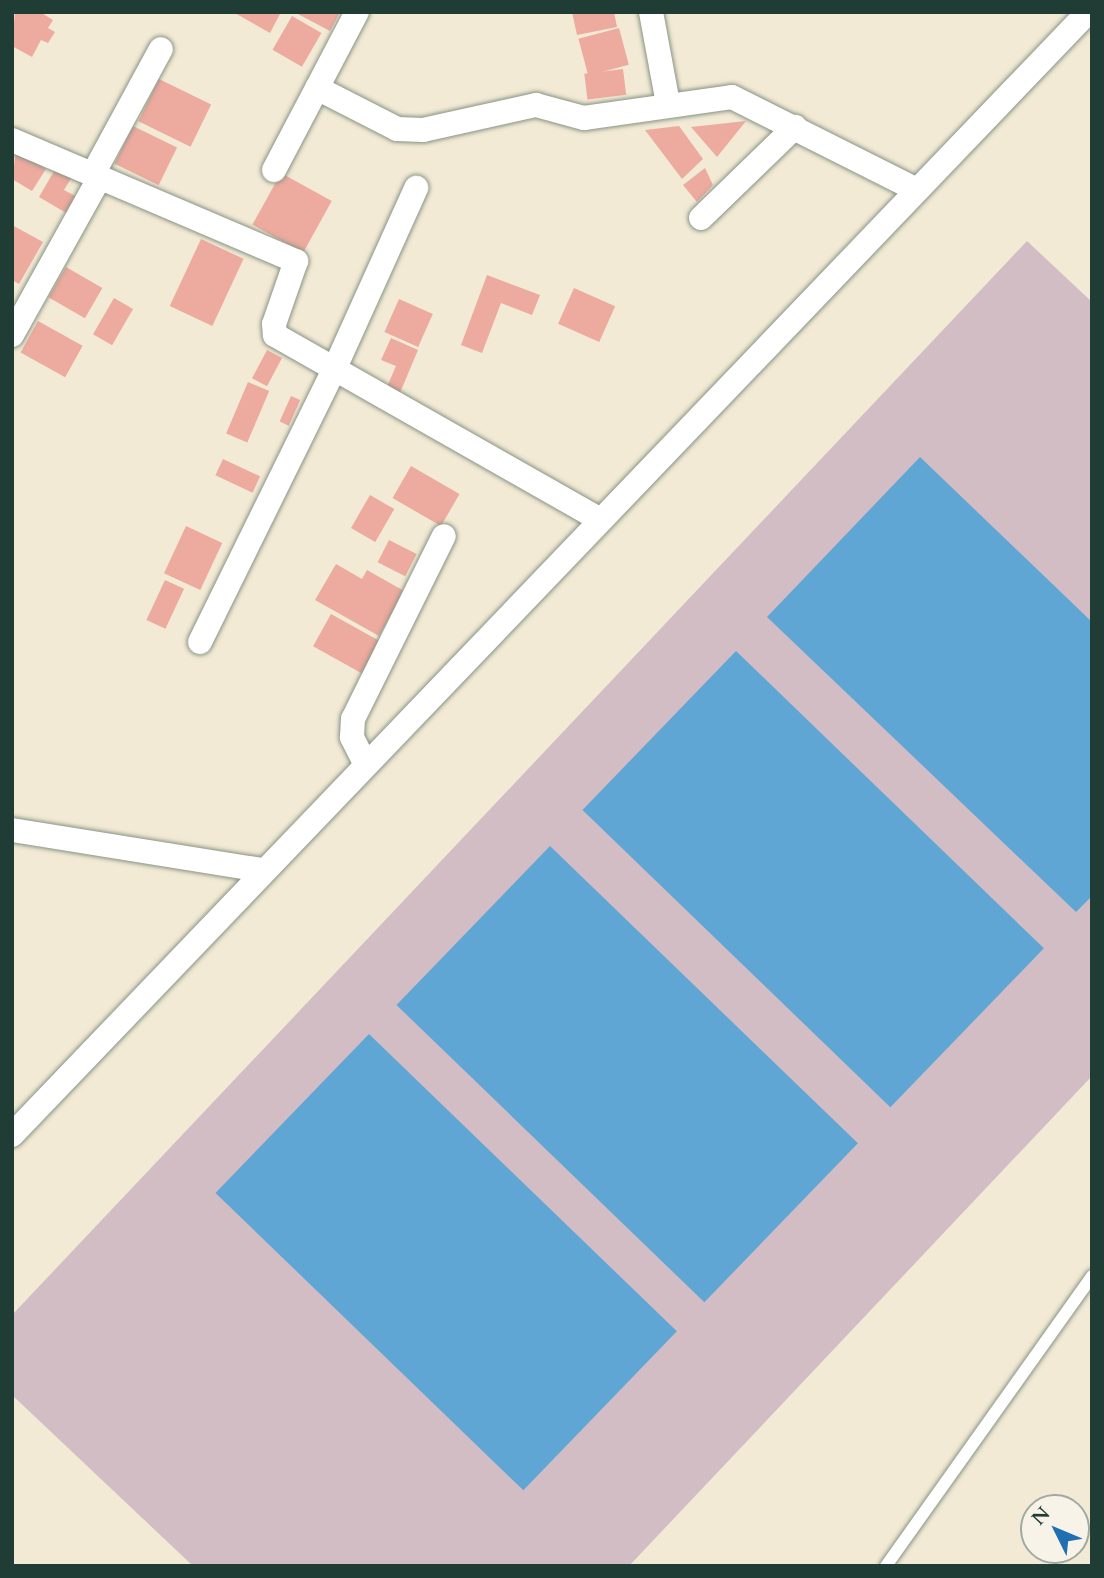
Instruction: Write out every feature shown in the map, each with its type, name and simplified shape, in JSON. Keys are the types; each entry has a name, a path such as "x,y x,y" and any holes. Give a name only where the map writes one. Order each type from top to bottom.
{"street":[{"path":"274,170 356,12"},
{"path":"651,12 668,104"},
{"path":"12,1135 365,763 1088,12"},
{"path":"12,335 161,49"},
{"path":"317,88 397,129 423,130 536,105 584,118 732,97 917,190"},
{"path":"701,218 795,127"},
{"path":"12,140 296,261 274,324 275,335 599,519"},
{"path":"200,642 334,370 416,188"},
{"path":"365,763 352,737 352,719 444,536"},
{"path":"12,830 263,870"}],"lane":[{"path":"886,1566 1092,1276"}],"shaded area":[{"path":"1027,241 1092,302 1092,1076 629,1566 193,1566 12,1395 12,1315"}],"water":[{"path":"920,457 1092,622 1092,896 1076,912 767,617"},
{"path":"736,651 1044,948 890,1107 582,810"},
{"path":"550,846 858,1143 704,1302 396,1005"},
{"path":"369,1034 677,1331 523,1490 215,1193"}],"building":[{"path":"15,12 40,12 53,20 48,28 55,32 48,43 41,40 32,57 12,46"},
{"path":"233,12 281,12 270,33"},
{"path":"294,12 340,12 330,31"},
{"path":"572,12 614,12 617,27 577,35"},
{"path":"292,16 321,33 302,67 272,50"},
{"path":"619,28 629,65 588,76 578,39"},
{"path":"623,69 626,95 587,100 584,74"},
{"path":"159,79 211,104 191,147 138,121"},
{"path":"746,121 717,157 691,127"},
{"path":"133,126 177,147 159,185 115,164"},
{"path":"679,126 703,159 682,179 645,130"},
{"path":"16,151 46,169 32,191 12,179"},
{"path":"57,166 73,175 64,190 77,197 68,214 39,197"},
{"path":"705,168 713,185 697,202 683,185"},
{"path":"281,173 332,201 303,253 252,225"},
{"path":"12,225 43,242 19,284 12,280"},
{"path":"201,239 244,259 212,326 170,306"},
{"path":"66,267 102,288 85,318 48,297"},
{"path":"487,275 540,295 532,315 501,303 482,353 461,345"},
{"path":"574,288 615,306 599,342 558,324"},
{"path":"114,298 133,309 112,345 93,334"},
{"path":"399,299 433,314 418,347 384,332"},
{"path":"38,321 83,346 65,377 21,352"},
{"path":"391,338 418,350 399,395 386,389 396,366 381,360"},
{"path":"267,350 282,358 267,386 252,378"},
{"path":"248,382 269,391 247,443 226,434"},
{"path":"291,396 300,400 289,426 280,422"},
{"path":"223,459 260,476 253,493 215,475"},
{"path":"411,466 459,494 441,526 392,498"},
{"path":"370,495 394,509 375,542 351,528"},
{"path":"186,526 222,543 200,590 164,573"},
{"path":"389,540 417,554 405,576 378,562"},
{"path":"336,564 362,579 367,570 404,591 379,636 315,600"},
{"path":"165,580 184,589 165,629 146,620"},
{"path":"331,614 380,641 362,674 313,646"}]}
